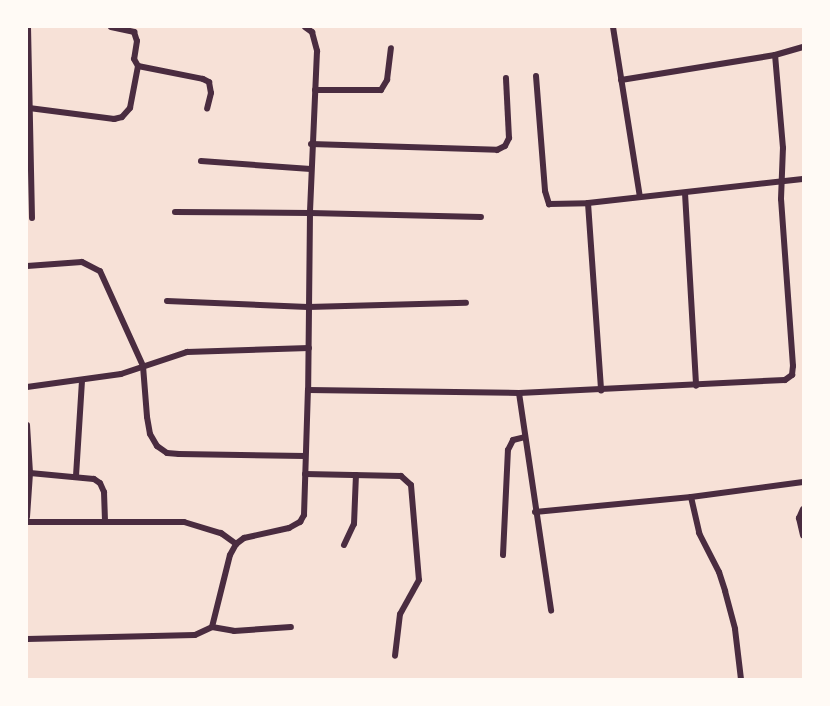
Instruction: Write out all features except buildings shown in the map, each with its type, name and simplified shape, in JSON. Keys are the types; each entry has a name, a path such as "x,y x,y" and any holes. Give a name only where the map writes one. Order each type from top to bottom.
{"street":[{"path":"28,27 28,131 32,218"},
{"path":"29,108 114,119 122,117 130,108 138,66 134,59 137,41 134,32 111,27"},
{"path":"212,627 230,555 236,544 244,538 289,528 300,522 306,506 311,144 316,42 312,32 305,27"},
{"path":"613,27 640,197"},
{"path":"315,90 381,90 387,80 391,48"},
{"path":"621,80 775,55 803,48"},
{"path":"308,390 519,393 601,391 777,381 792,375 782,181 783,148 775,55"},
{"path":"138,66 203,78 211,87 207,109"},
{"path":"536,76 546,198 549,204 556,206 588,203 803,179"},
{"path":"311,144 497,150 505,146 509,138 506,78"},
{"path":"201,161 311,169"},
{"path":"685,193 696,386"},
{"path":"588,203 601,391"},
{"path":"175,212 481,217"},
{"path":"27,266 82,262 100,271 143,366 150,434 157,446 167,453 305,456"},
{"path":"167,301 308,307 466,303"},
{"path":"27,387 121,374 187,352 309,348"},
{"path":"76,476 82,381"},
{"path":"519,393 551,611"},
{"path":"27,425 30,473 27,517"},
{"path":"502,555 508,450 513,440 525,437"},
{"path":"30,473 94,479 100,483 104,492 105,521"},
{"path":"305,474 401,476 411,485 419,580 400,614 395,656"},
{"path":"344,545 354,524 356,475"},
{"path":"535,512 692,497 803,482"},
{"path":"692,497 699,533 719,572 725,591 735,629 741,679"},
{"path":"803,509 799,518 803,536"},
{"path":"27,522 184,522 221,533 236,544"},
{"path":"27,639 195,635 212,627 234,631 291,627"}]}
